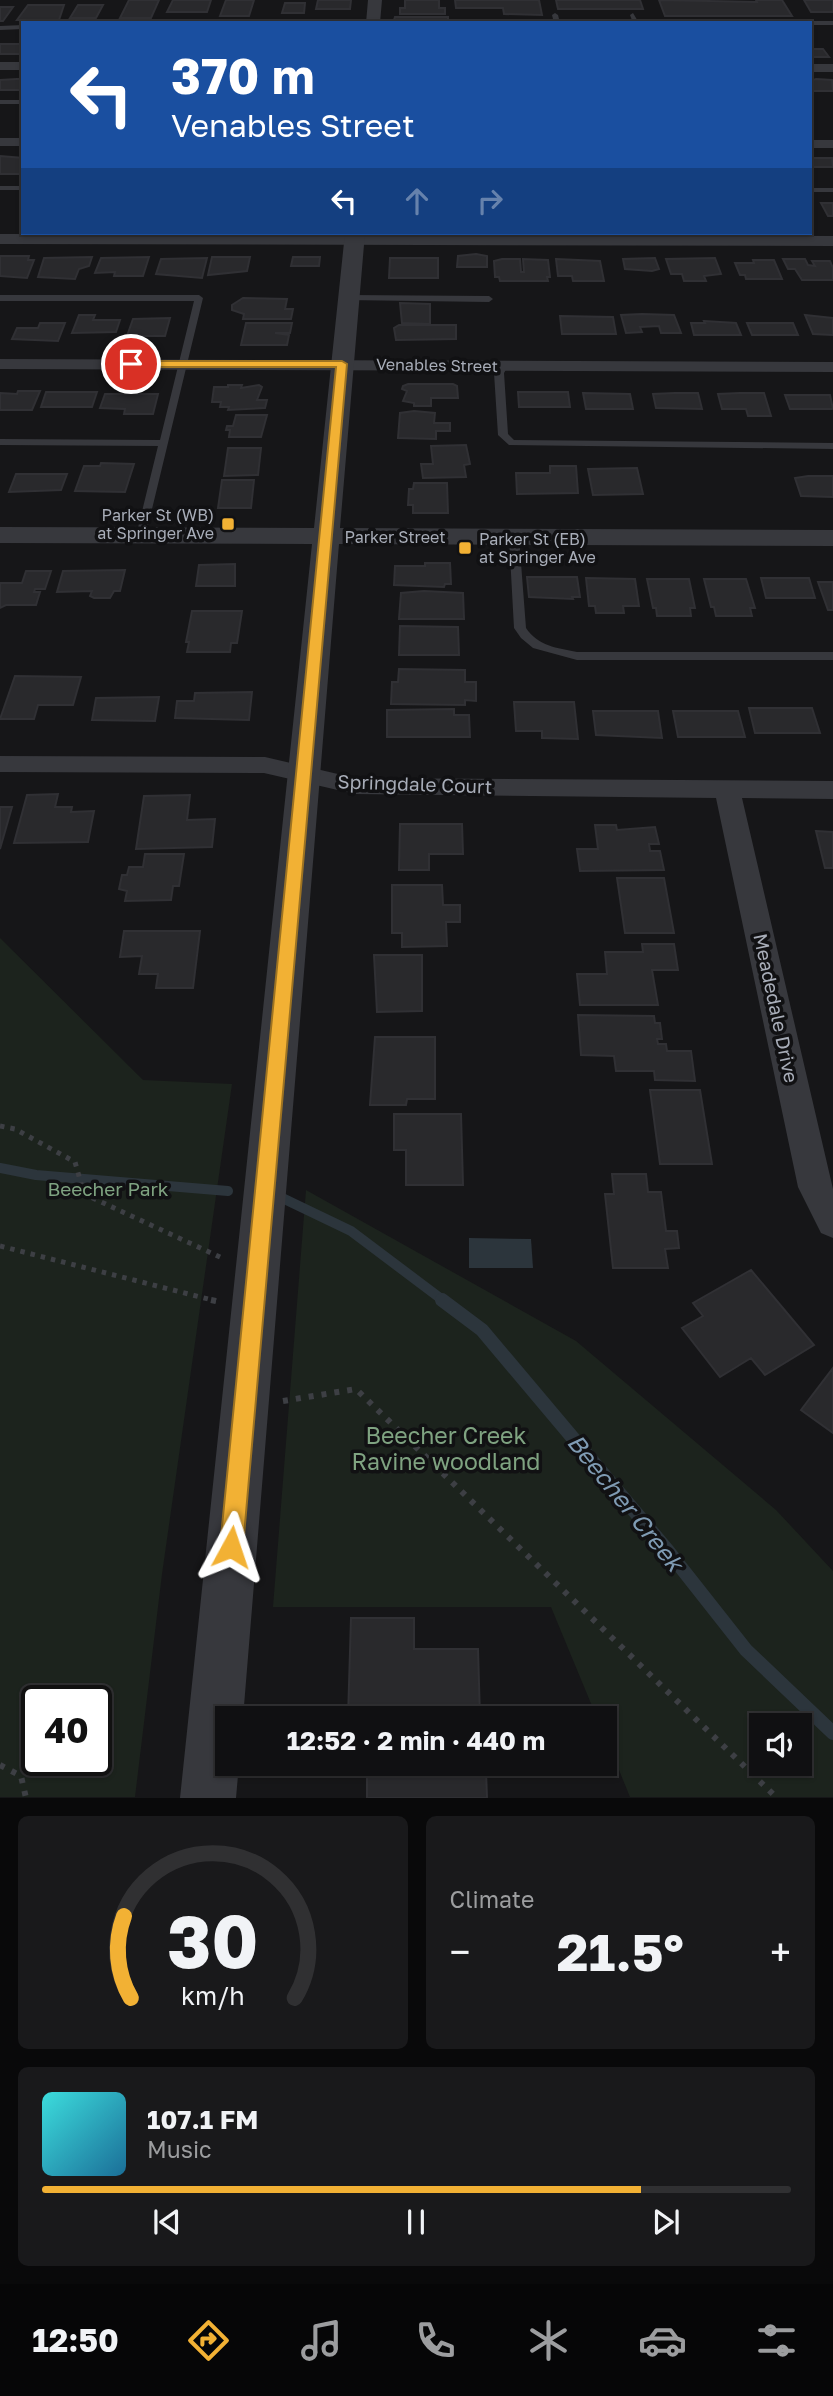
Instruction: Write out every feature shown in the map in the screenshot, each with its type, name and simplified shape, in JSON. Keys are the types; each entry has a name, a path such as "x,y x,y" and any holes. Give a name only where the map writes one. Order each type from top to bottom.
{"street":[{"path":"373,21 375,0"},
{"path":"0,66 21,66"},
{"path":"812,68 833,68"},
{"path":"0,142 21,142"},
{"path":"812,144 833,144"},
{"path":"0,239 355,236 833,241"},
{"path":"208,1797 355,236"},
{"name":"Venables Street","path":"0,364 833,367"},
{"name":"Parker Street","path":"0,535 833,538"},
{"name":"Springdale Court","path":"0,764 258,764 355,786 833,790"},
{"name":"Meadedale Drive","path":"727,790 815,1187 833,1223"}],"lane":[{"path":"555,15 556,21"},
{"path":"633,15 635,21"},
{"path":"812,23 833,23"},
{"path":"0,27 21,27"},
{"path":"0,102 21,102"},
{"path":"0,188 21,188"},
{"path":"812,190 833,190"},
{"path":"0,298 199,298 141,536"},
{"path":"348,298 489,299"},
{"path":"504,366 499,373 503,435 512,443 833,446"},
{"path":"0,442 163,443"},
{"path":"514,537 520,628 526,640 542,649 577,656 833,656"}],"path":[{"path":"0,1126 15,1129 75,1162 84,1194 223,1259"},
{"path":"0,1245 188,1297 253,1311"},
{"path":"244,1408 356,1389 777,1797"},
{"path":"0,1765 22,1776 26,1797"}],"green space":[{"name":"Beecher Park","path":"0,938 143,1080 232,1084 162,1574 135,1797 0,1797"},
{"name":"Beecher Creek Ravine woodland","path":"306,1190 576,1341 776,1510 833,1571 833,1797 630,1797 617,1765 617,1706 592,1706 551,1607 273,1607"}],"shaded area":[{"path":"469,1238 531,1239 533,1268 469,1268"}],"building":[{"path":"129,0 159,0 151,18 120,18"},
{"path":"173,0 211,0 207,12 167,12"},
{"path":"226,0 254,0 249,16 220,16"},
{"path":"318,0 351,0 350,9 316,9"},
{"path":"405,0 439,0 439,8 445,8 445,14 400,14 400,8 405,8"},
{"path":"455,0 539,0 542,15 504,14 503,8 456,8"},
{"path":"556,0 640,0 643,9 558,9"},
{"path":"659,0 782,0 792,16 665,16"},
{"path":"804,0 833,0 833,12 811,12"},
{"path":"285,3 305,3 304,13 282,13"},
{"path":"28,5 64,5 59,20 17,20"},
{"path":"78,5 103,5 96,18 70,18"},
{"path":"0,7 13,7 3,21 0,21"},
{"path":"395,17 448,17 448,21 394,20"},
{"path":"0,44 21,44 21,54 0,54"},
{"path":"812,49 823,49 829,57 812,57"},
{"path":"21,79 20,90 0,90 0,80"},
{"path":"812,80 832,80 833,91 812,91"},
{"path":"0,156 21,158 21,174 0,174"},
{"path":"812,158 832,158 833,167 812,167"},
{"path":"821,203 833,203 833,216 828,216"},
{"path":"0,256 29,256 28,260 34,260 27,278 0,276"},
{"path":"458,256 487,256 487,267 457,267"},
{"path":"92,257 89,266 79,269 75,279 38,277 44,258"},
{"path":"149,257 143,276 114,276 115,272 95,273 101,258"},
{"path":"212,257 250,257 247,271 208,275"},
{"path":"293,257 320,257 319,266 291,266"},
{"path":"207,258 202,278 156,274 161,259"},
{"path":"390,258 438,258 438,278 389,278"},
{"path":"655,258 659,269 652,271 625,269 623,259"},
{"path":"715,258 721,274 704,276 706,281 684,281 682,274 671,274 666,259"},
{"path":"520,259 521,272 524,272 523,259 548,260 550,277 547,277 548,281 500,281 499,277 495,277 494,261"},
{"path":"556,259 600,261 604,281 573,281 572,276 558,276"},
{"path":"783,259 805,259 808,265 815,266 812,261 830,261 833,280 802,280 795,269 788,269"},
{"path":"753,260 774,260 782,279 746,279 745,275 740,275 735,263 754,263"},
{"path":"243,298 287,299 285,309 293,309 291,319 243,319 244,314 232,310 232,305"},
{"path":"400,303 430,304 430,324 402,323"},
{"path":"79,315 95,315 93,320 120,320 116,332 72,333"},
{"path":"621,315 674,315 681,333 661,333 659,326 640,327 642,332 626,333"},
{"path":"805,315 833,318 833,335 813,334"},
{"path":"560,316 613,317 616,334 562,334"},
{"path":"170,318 165,336 127,336 133,319"},
{"path":"704,321 736,323 741,335 694,335 691,323 705,323"},
{"path":"40,323 65,323 58,341 12,339 17,328 38,328"},
{"path":"246,323 292,323 290,333 275,333 289,335 287,345 241,345"},
{"path":"747,323 793,323 798,335 752,335"},
{"path":"399,325 456,325 456,339 396,340 394,328"},
{"path":"408,384 453,384 457,386 458,398 431,398 431,406 414,406 414,403 403,401 407,391 402,389"},
{"path":"242,385 241,388 259,385 262,387 257,400 267,400 265,408 228,410 229,407 220,407 221,402 212,402 214,387"},
{"path":"18,391 40,391 32,410 0,410 0,393 17,394"},
{"path":"46,392 97,392 92,407 41,407"},
{"path":"518,392 568,392 570,407 519,407"},
{"path":"583,393 630,394 633,409 586,409"},
{"path":"698,393 702,409 656,408 653,394"},
{"path":"764,393 771,416 748,416 746,409 722,409 718,394"},
{"path":"105,394 158,394 153,414 124,414 125,409 100,408"},
{"path":"785,395 830,395 833,409 790,409"},
{"path":"400,413 435,413 434,423 450,423 450,431 436,431 436,439 398,438"},
{"path":"236,415 267,415 261,437 229,437 230,430 226,430 227,426 233,426"},
{"path":"466,445 470,464 464,465 466,477 423,478 421,464 433,464 431,446"},
{"path":"228,448 261,448 258,475 224,476"},
{"path":"101,463 134,464 125,492 75,491 84,466 100,466"},
{"path":"550,466 576,466 578,493 517,494 516,473 550,473"},
{"path":"637,468 643,494 593,495 588,469"},
{"path":"16,474 67,474 61,490 9,492"},
{"path":"833,476 833,497 801,496 795,478"},
{"path":"222,480 254,480 251,508 218,508"},
{"path":"414,483 447,483 448,513 413,513 413,505 408,505 409,489 413,489"},
{"path":"425,563 450,563 451,584 445,584 444,587 394,585 395,566 425,566"},
{"path":"235,564 235,586 196,586 199,565"},
{"path":"125,570 120,591 114,591 110,598 94,598 90,596 92,591 57,592 63,571"},
{"path":"26,571 51,571 45,589 35,589 34,592 40,592 36,605 6,605 0,608 0,583 22,583"},
{"path":"527,577 577,577 580,597 529,597"},
{"path":"586,578 635,579 639,606 623,606 624,613 596,613 595,606 589,606"},
{"path":"761,578 809,578 815,598 766,598"},
{"path":"647,579 689,579 695,608 690,608 691,616 657,616"},
{"path":"704,579 746,579 755,608 750,608 752,616 716,616"},
{"path":"818,582 833,582 833,610 828,610"},
{"path":"401,593 463,593 464,619 399,619"},
{"path":"192,611 242,611 237,643 231,643 230,652 187,652 189,642 186,642"},
{"path":"400,626 458,627 459,655 399,655"},
{"path":"399,669 465,670 465,682 476,682 476,701 465,700 465,705 391,704 392,682 398,682"},
{"path":"15,676 81,677 73,705 38,705 34,719 0,719"},
{"path":"252,692 249,720 175,718 177,701 194,701 195,693"},
{"path":"159,697 155,721 92,720 96,698"},
{"path":"514,702 574,702 578,739 542,738 542,731 516,731"},
{"path":"749,708 812,708 820,733 755,733"},
{"path":"454,709 454,715 469,715 470,737 387,737 387,710"},
{"path":"593,711 658,711 662,738 596,735"},
{"path":"673,711 738,711 745,737 678,737"},
{"path":"58,794 55,807 72,807 71,812 94,811 88,842 14,843 27,795"},
{"path":"190,795 187,820 215,819 212,847 136,849 144,796"},
{"path":"0,807 12,807 0,849"},
{"path":"400,824 462,824 463,854 429,854 429,870 399,870"},
{"path":"595,825 616,825 617,830 655,827 659,844 649,844 650,851 660,851 664,870 580,871 577,849 598,849"},
{"path":"816,831 833,832 833,868 825,868"},
{"path":"145,854 184,854 179,886 173,886 171,900 125,901 127,891 119,889 122,875 127,875 129,867 143,867"},
{"path":"617,878 664,878 674,933 625,933"},
{"path":"392,885 442,885 443,905 460,905 460,922 446,922 447,946 402,947 402,933 392,933"},
{"path":"124,931 200,931 193,988 156,988 158,974 139,974 142,956 120,957"},
{"path":"642,944 674,944 678,970 652,970 658,1005 580,1005 577,974 607,974 605,952 643,952"},
{"path":"374,955 422,955 422,1011 377,1012"},
{"path":"578,1015 654,1016 655,1023 660,1023 662,1039 657,1039 658,1044 666,1044 667,1051 691,1051 695,1081 655,1080 654,1071 616,1071 614,1056 581,1055"},
{"path":"375,1037 435,1037 435,1099 407,1099 406,1105 370,1105"},
{"path":"650,1090 700,1090 712,1164 660,1164"},
{"path":"394,1114 461,1114 463,1185 406,1185 406,1150 394,1150"},
{"path":"612,1174 646,1174 648,1192 661,1192 666,1231 677,1231 679,1248 665,1249 668,1268 613,1268 605,1194 614,1194"},
{"path":"751,1270 814,1345 765,1375 751,1358 720,1377 682,1328 703,1316 693,1303"},
{"path":"833,1368 833,1433 801,1410"},
{"path":"351,1618 414,1618 414,1649 478,1649 480,1706 348,1706"},
{"path":"367,1776 486,1776 487,1798 367,1798"}],"waterway":[{"name":"Beecher Creek","path":"0,1168 36,1175 228,1191"},
{"name":"Beecher Creek","path":"276,1195 351,1231 444,1301"},
{"name":"Beecher Creek","path":"442,1300 482,1330 668,1551 746,1650 833,1733"}],"place":[{"name":"Parker St (WB) at Springer Ave","path":"228,524"},
{"name":"Parker St (EB) at Springer Ave","path":"465,548"}],"route":[{"path":"131,364 342,364 231,1547"}]}
